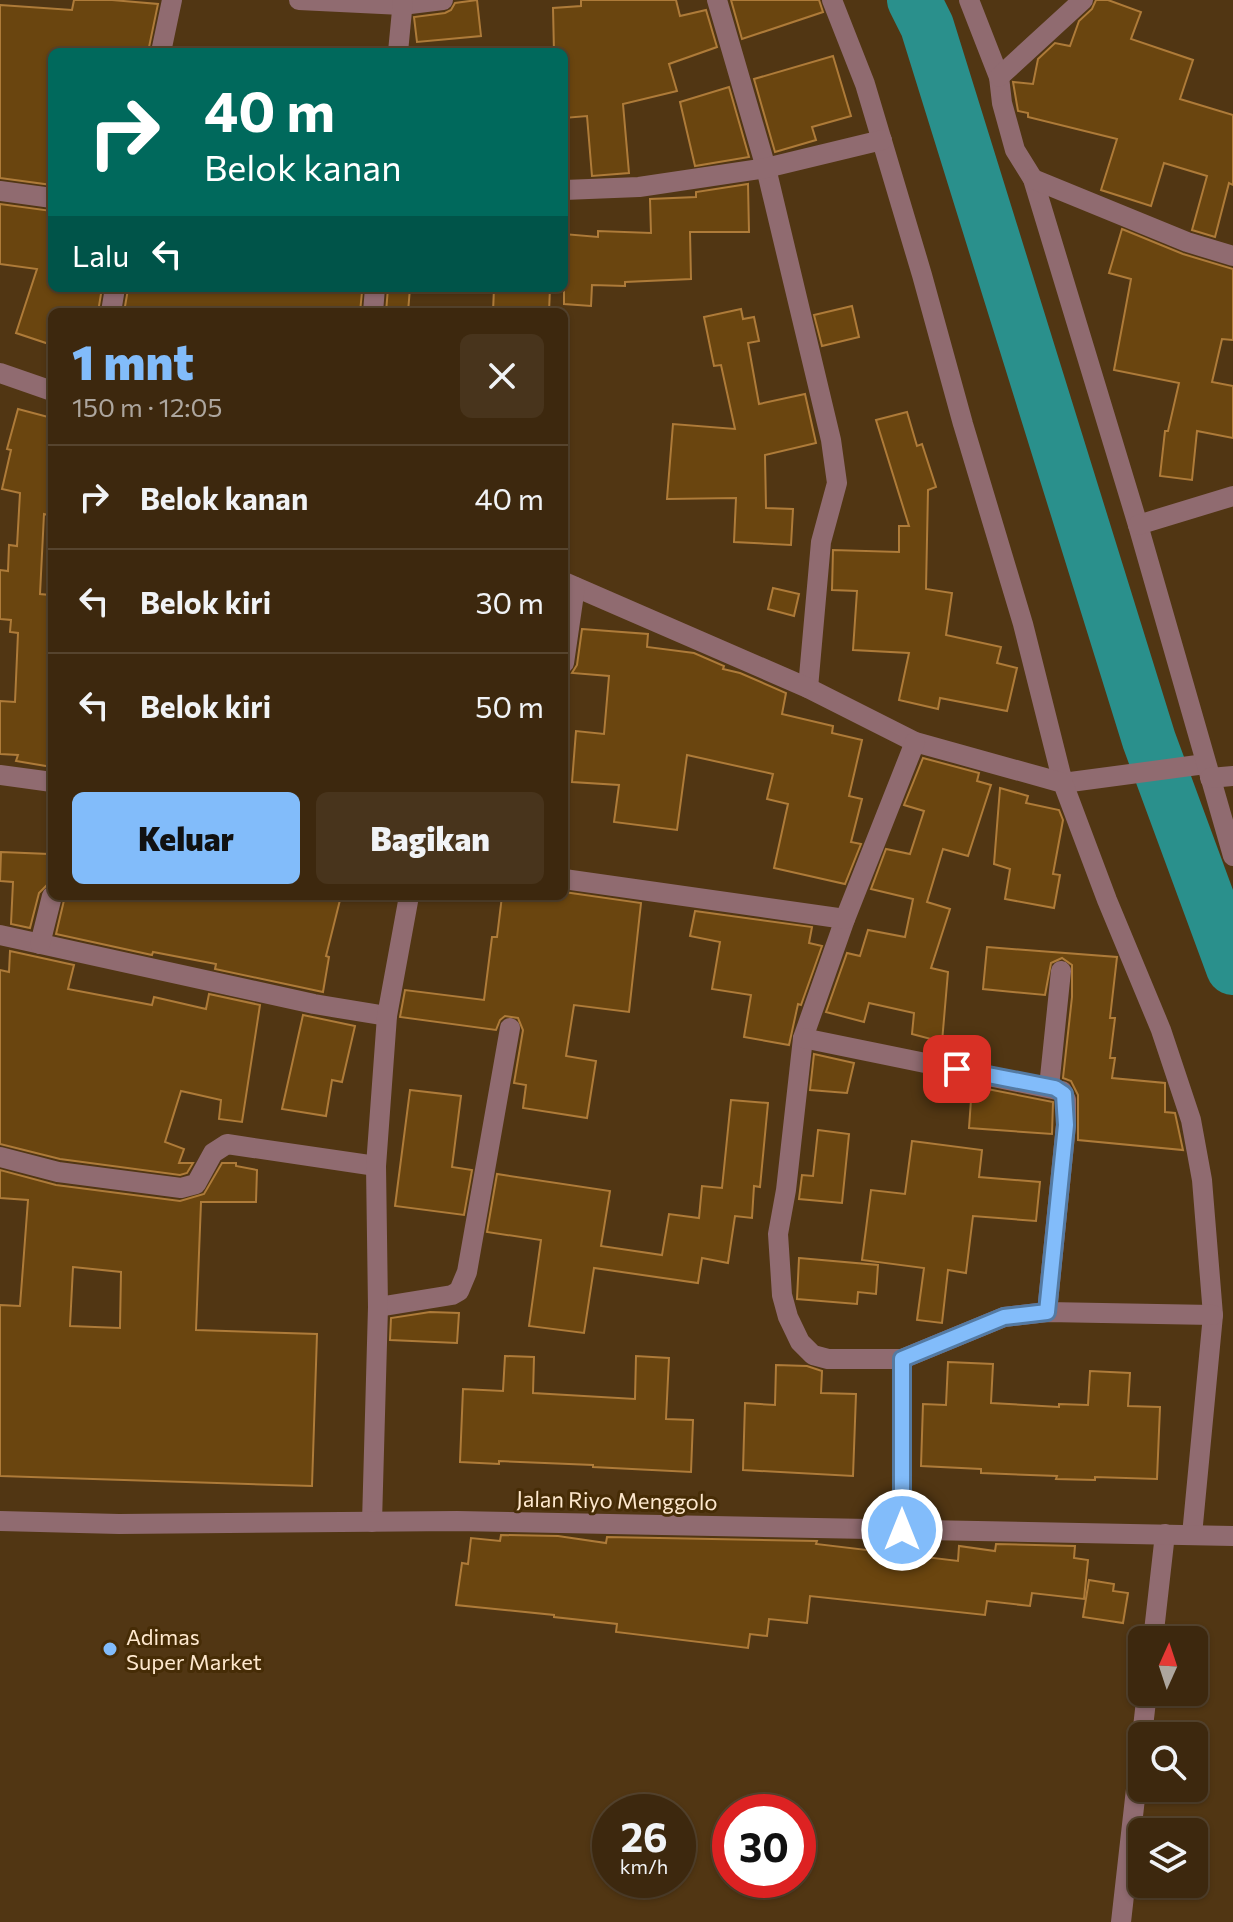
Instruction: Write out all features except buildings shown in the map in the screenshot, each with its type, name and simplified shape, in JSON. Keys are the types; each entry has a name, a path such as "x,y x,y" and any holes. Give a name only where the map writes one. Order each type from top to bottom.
{"street":[{"path":"162,48 172,0"},
{"path":"299,0 443,0"},
{"path":"717,0 766,168 831,440 836,477 836,489 821,542 808,688"},
{"path":"832,0 865,84 922,275 1023,624 1063,783 1161,1030 1191,1120 1202,1180 1213,1315 1192,1535"},
{"path":"969,0 999,77 1002,103 1015,150 1033,179 1138,525 1204,769 1233,856"},
{"path":"999,77 1083,0"},
{"path":"398,48 403,2"},
{"path":"568,190 639,187 766,168 882,140"},
{"path":"1033,179 1187,242 1233,256"},
{"path":"0,191 48,197"},
{"path":"0,373 48,390"},
{"path":"1138,525 1233,496"},
{"path":"569,584 808,688 915,742 1063,783 1204,769 1233,776"},
{"path":"915,742 845,919 803,1038 778,1234 782,1295 800,1342 813,1355 828,1359 902,1359 1004,1317 1047,1312 1213,1315"},
{"path":"0,775 48,781"},
{"path":"568,880 845,919"},
{"path":"40,944 51,900"},
{"path":"372,1522 378,1307 376,1166 387,1016 408,900"},
{"path":"0,935 314,1004 387,1016"},
{"path":"1049,1087 1061,971"},
{"path":"378,1307 452,1295 462,1286 510,1028"},
{"path":"803,1038 1049,1087 1064,1094 1066,1125 1047,1312"},
{"path":"0,1157 58,1172 181,1188 196,1184 213,1153 227,1144 376,1166"},
{"path":"902,1359 902,1530"},
{"name":"Jalan Riyo Menggolo","path":"0,1521 119,1524 457,1521 1233,1536"},
{"path":"1155,1626 1165,1534"},
{"path":"1121,1922 1145,1706"}],"waterway":[{"path":"914,0 927,26 1149,740 1233,968"}],"place":[{"name":"Adimas Super Market","path":"110,1649"}],"route":[{"path":"902,1530 902,1359 1004,1317 1047,1312 1066,1125 1064,1094 1055,1088 957,1069"}]}
